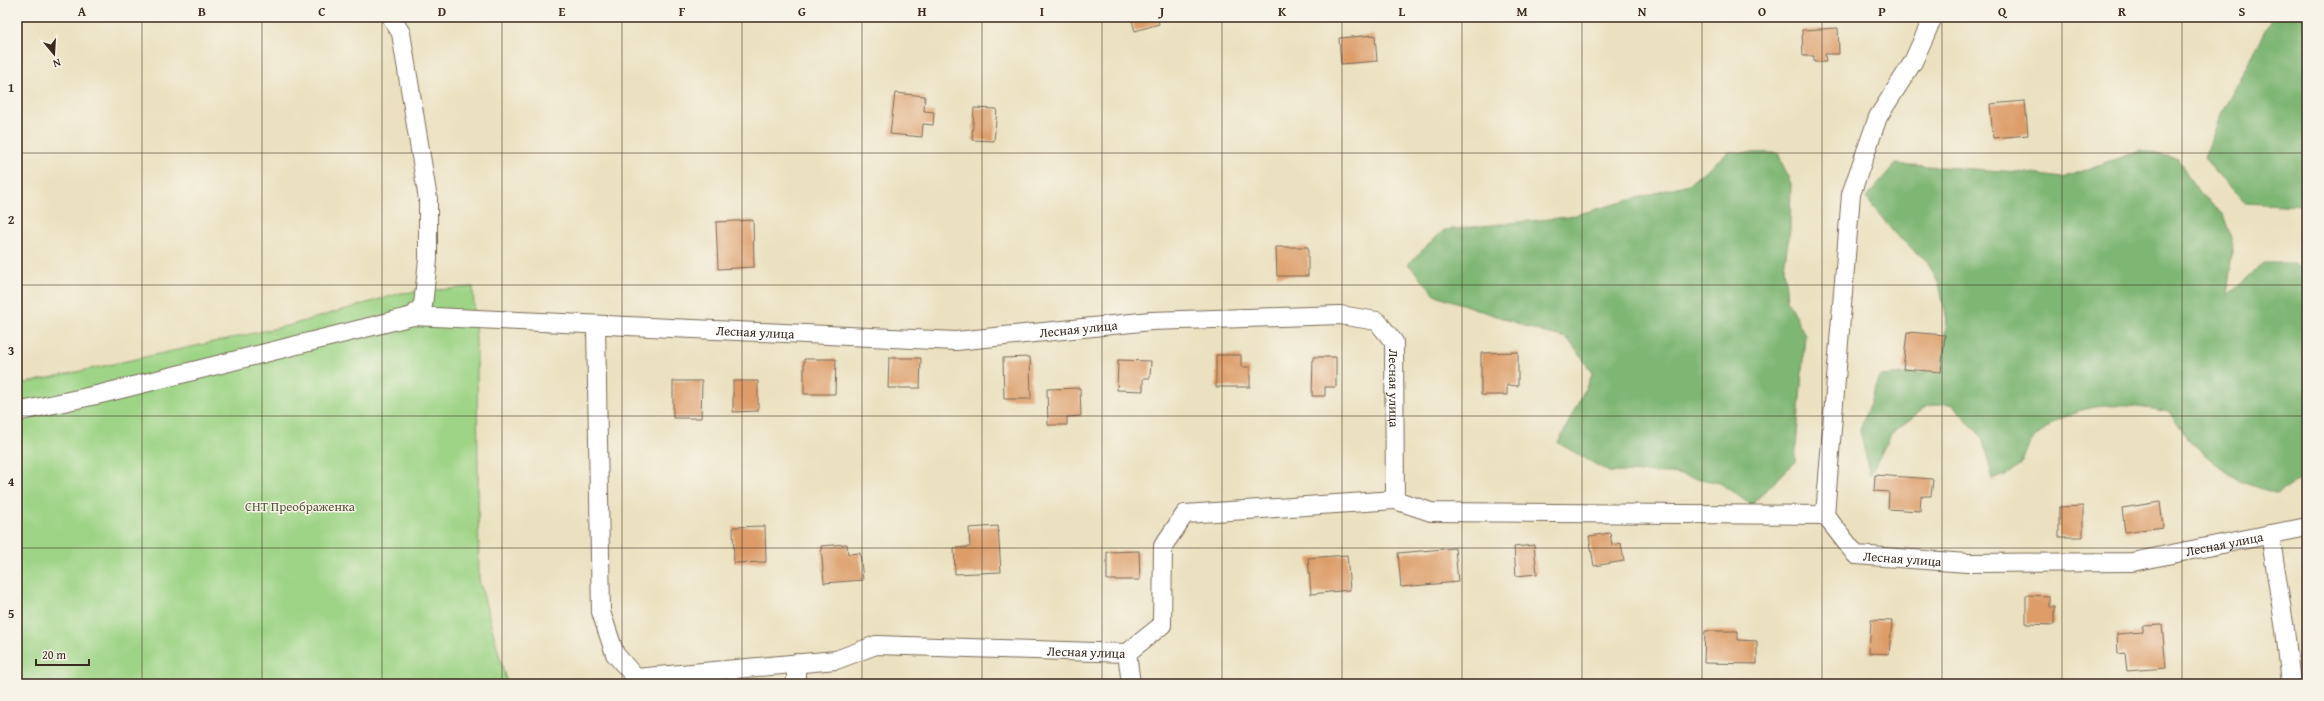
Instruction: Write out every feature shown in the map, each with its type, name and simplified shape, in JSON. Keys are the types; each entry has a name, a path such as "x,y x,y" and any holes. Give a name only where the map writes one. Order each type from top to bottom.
{"street":[{"path":"391,17 401,33 428,199 428,260 423,305 413,316"},
{"path":"1825,516 1850,194 1878,117 1913,62 1933,17"},
{"name":"Лесная улица","path":"17,412 101,394 413,316 956,341 1151,321 1340,315 1377,321 1394,342 1395,500"},
{"name":"Лесная улица","path":"596,325 601,612 616,654 636,678 836,660 876,645 1128,653 1162,625 1163,546 1185,514 1395,500 1431,512 1825,516 1856,555 1967,562 2132,562 2307,527"},
{"path":"2270,534 2285,630 2291,684"},
{"path":"1128,653 1131,684"},
{"path":"796,663 796,684"}],"green space":[{"path":"2273,17 2307,17 2307,199 2302,206 2245,203 2204,158 2221,114"},
{"path":"2141,150 2178,159 2198,192 2223,214 2233,244 2227,296 2264,263 2295,263 2307,271 2307,475 2278,494 2241,482 2211,460 2189,440 2169,412 2131,406 2113,406 2096,407 2063,417 2047,427 2032,441 2017,468 1993,480 1982,437 1952,404 1927,406 1891,434 1870,476 1860,430 1880,376 1923,373 1943,350 1947,320 1939,284 1926,260 1896,235 1866,198 1896,164 2019,172 2062,178"},
{"path":"1729,152 1778,153 1791,184 1790,229 1784,267 1787,300 1805,335 1795,462 1751,505 1720,483 1671,473 1609,472 1558,443 1593,373 1567,338 1542,332 1436,295 1408,264 1444,230 1568,217 1688,184"},
{"name":"СНТ Преображенка","path":"473,287 477,357 479,579 507,684 17,684 17,385 291,325 401,293"}],"building":[{"path":"1131,17 1157,17 1159,24 1135,31"},
{"path":"1838,28 1839,54 1825,54 1826,62 1814,62 1814,56 1803,56 1802,30"},
{"path":"1375,35 1377,61 1341,64 1339,38"},
{"path":"895,93 925,96 924,111 934,112 933,125 923,124 922,137 890,134"},
{"path":"2025,101 2028,135 1993,138 1990,104"},
{"path":"974,108 997,109 994,141 972,140"},
{"path":"753,220 754,267 718,269 716,222"},
{"path":"1276,247 1308,247 1308,276 1277,276"},
{"path":"1907,332 1945,335 1941,372 1903,369"},
{"path":"1518,352 1518,386 1507,385 1507,395 1481,395 1481,353"},
{"path":"1216,355 1241,355 1241,367 1250,367 1250,387 1216,387"},
{"path":"1030,357 1031,399 1004,399 1003,358"},
{"path":"1313,357 1336,357 1336,387 1325,387 1325,396 1312,396"},
{"path":"889,358 921,358 920,388 888,388"},
{"path":"804,359 836,359 835,394 804,394"},
{"path":"1118,360 1151,361 1150,378 1143,378 1143,391 1117,390"},
{"path":"673,381 702,381 701,418 673,418"},
{"path":"733,381 758,381 758,411 733,412"},
{"path":"1080,388 1081,416 1067,417 1067,425 1048,425 1047,389"},
{"path":"1875,475 1933,479 1931,496 1921,496 1920,511 1888,509 1889,492 1874,491"},
{"path":"2160,502 2163,527 2125,532 2122,508"},
{"path":"2083,506 2083,537 2059,537 2059,507"},
{"path":"765,526 766,562 734,563 733,527"},
{"path":"998,526 1001,572 955,574 954,548 970,547 969,528"},
{"path":"1610,533 1612,545 1621,543 1624,561 1594,566 1589,536"},
{"path":"847,544 848,554 860,553 863,580 824,583 821,546"},
{"path":"1534,545 1537,574 1516,576 1514,547"},
{"path":"1455,548 1458,582 1401,587 1398,553"},
{"path":"1139,551 1140,580 1107,580 1107,552"},
{"path":"1347,555 1350,590 1311,594 1308,558"},
{"path":"2026,595 2049,596 2049,607 2054,607 2054,625 2026,624"},
{"path":"1871,620 1892,621 1889,654 1869,653"},
{"path":"2162,625 2166,668 2127,671 2125,653 2118,654 2117,634 2143,632 2143,626"},
{"path":"1705,631 1738,631 1738,640 1757,641 1757,664 1704,663"}]}
